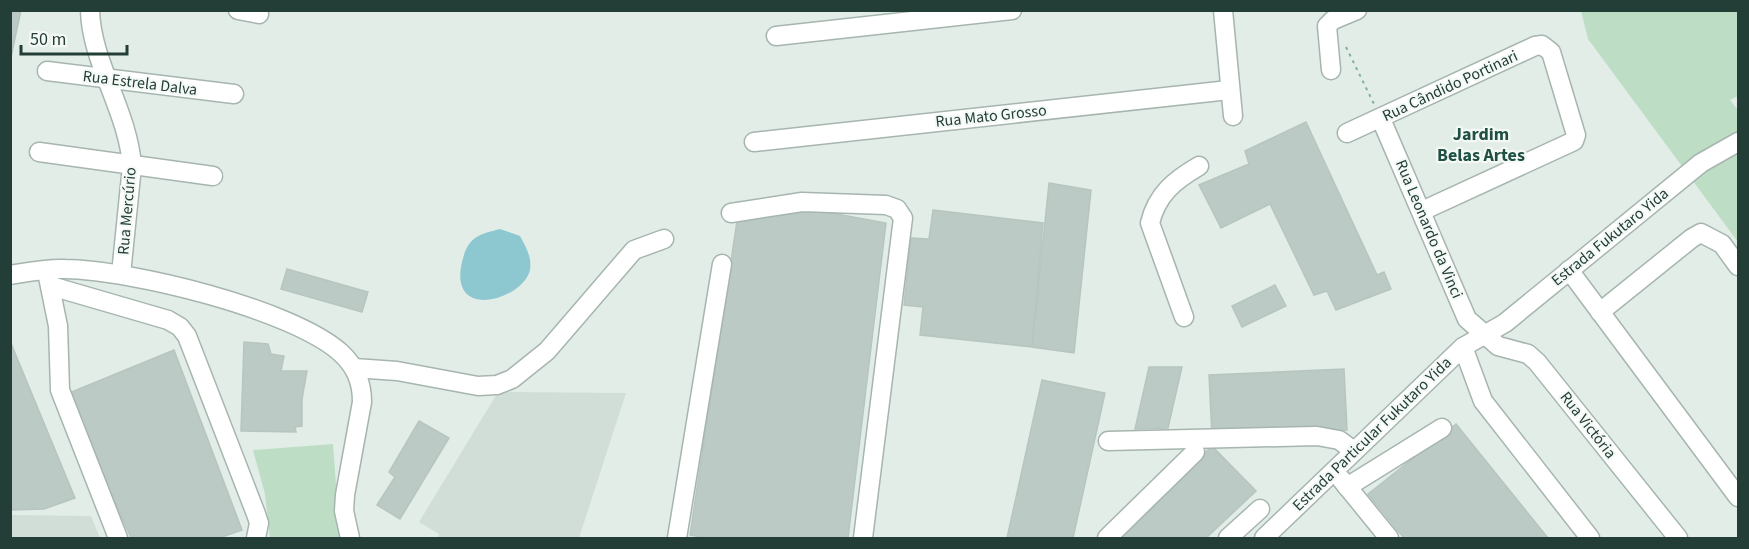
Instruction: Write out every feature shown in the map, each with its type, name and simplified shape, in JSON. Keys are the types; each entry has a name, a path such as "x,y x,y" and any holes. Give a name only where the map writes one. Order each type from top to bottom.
{"street":[{"name":"Rua Mercúrio","path":"90,10 94,43 109,79 128,137 132,166 121,274"},
{"path":"238,10 260,14"},
{"path":"776,36 1011,10"},
{"path":"1223,10 1233,116"},
{"path":"1331,70 1327,30 1332,15 1357,10"},
{"name":"Rua Cândido Portinari","path":"1347,134 1535,46 1542,45 1551,52 1576,135 1569,145 1422,211"},
{"name":"Rua Estrela Dalva","path":"47,71 234,94"},
{"name":"Rua Mato Grosso","path":"754,142 1229,90"},
{"name":"Rua Leonardo da Vinci","path":"1381,119 1467,319 1482,334"},
{"name":"Estrada Fukutaro Yida","path":"1482,334 1505,323 1701,163 1738,142"},
{"path":"39,152 213,176"},
{"path":"1184,317 1150,223 1164,192 1177,179 1198,166"},
{"path":"731,213 802,202 886,205 897,209 903,218 863,538"},
{"path":"1600,312 1692,238 1701,234 1722,244 1738,266"},
{"path":"354,368 397,371 478,386 497,385 512,379 547,351 634,249 664,239"},
{"path":"677,538 722,264"},
{"path":"1569,270 1738,497"},
{"path":"10,275 48,278 121,274 169,284 264,314 325,342 341,354 354,368 362,387 362,402 345,495 345,521 353,537"},
{"path":"48,278 58,326 59,379 62,399 118,538"},
{"path":"48,278 168,320 180,327 188,336 256,514 259,523 256,538"},
{"name":"Estrada Particular Fukutaro Yida","path":"1264,538 1463,347 1482,334"},
{"name":"Rua Victória","path":"1482,334 1498,346 1528,354 1537,362 1678,538"},
{"path":"1463,347 1484,401 1590,538"},
{"path":"1347,487 1442,428"},
{"path":"1108,441 1317,436 1339,441 1354,451"},
{"path":"1107,538 1195,452"},
{"path":"1334,471 1389,538"},
{"path":"1228,538 1260,508"}],"path":[{"path":"1332,15 1381,119"}],"shaded area":[{"path":"498,392 626,393 579,538 438,538 439,534 419,522"},
{"path":"11,515 91,516 100,538 11,538"}],"green space":[{"path":"1581,11 1738,11 1738,96 1730,100 1738,110 1738,242 1588,39"},
{"path":"333,444 340,538 270,538 265,494 253,450"}],"water":[{"path":"500,229 520,236 529,256 530,270 524,281 514,290 488,300 476,299 466,293 461,281 464,254 467,247 479,235"}],"building":[{"path":"10,10 21,10 10,62"},
{"path":"1306,122 1377,275 1384,272 1391,289 1336,310 1327,291 1314,295 1270,204 1221,228 1199,185 1249,164 1245,151"},
{"path":"1049,183 1091,190 1074,353 1032,347"},
{"path":"804,208 886,223 848,538 710,538 690,535 737,221"},
{"path":"933,210 1043,223 1032,347 920,335 923,307 904,305 911,238 929,239"},
{"path":"287,269 368,292 362,312 281,289"},
{"path":"1275,285 1286,306 1242,327 1232,306"},
{"path":"10,341 75,498 44,509 12,510 10,506"},
{"path":"244,342 268,344 271,354 284,356 281,371 307,371 302,399 302,426 295,427 296,432 241,431"},
{"path":"174,350 242,530 219,538 131,538 67,394"},
{"path":"1149,367 1182,367 1168,428 1135,429"},
{"path":"1344,369 1347,430 1212,436 1209,375"},
{"path":"1042,380 1105,393 1073,538 1007,538"},
{"path":"419,421 449,438 400,519 377,505 395,477 389,472"},
{"path":"1456,424 1548,538 1404,538 1368,494"},
{"path":"1212,446 1256,491 1206,538 1116,538"}],"district":[{"name":"Jardim Belas Artes","path":"1481,144"}]}
